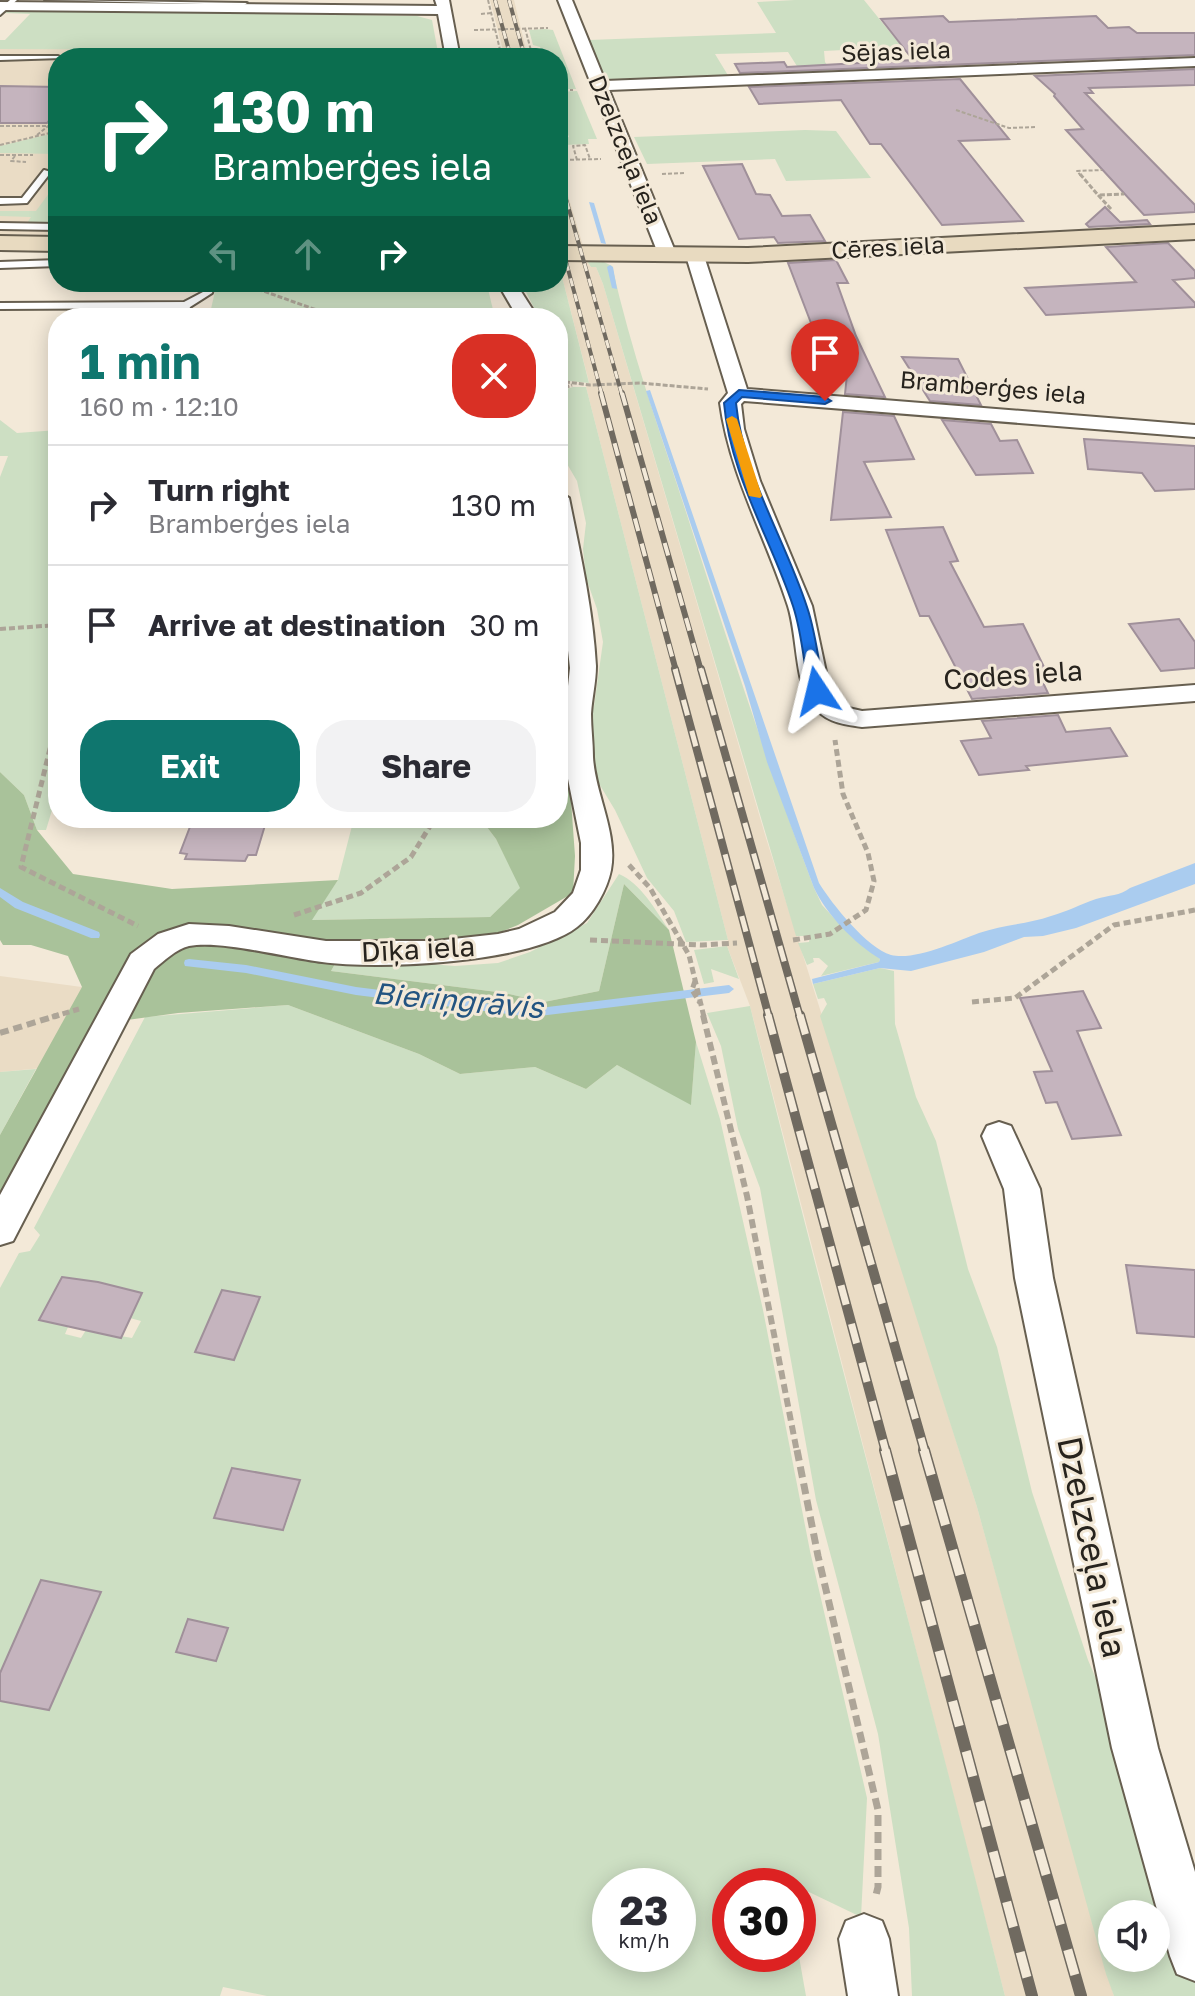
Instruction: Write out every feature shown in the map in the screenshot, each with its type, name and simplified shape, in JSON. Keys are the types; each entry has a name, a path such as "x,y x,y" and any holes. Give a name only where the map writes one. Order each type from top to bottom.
{"main road":[{"name":"Cēres iela","path":"570,253 695,256 1195,232"},
{"path":"0,243 48,244"}],"street":[{"name":"Dzelzceļa iela","path":"565,0 668,256"},
{"path":"6,6 443,5 451,48"},
{"name":"Sējas iela","path":"598,86 1195,62"},
{"path":"695,256 739,392 730,403 732,422 748,476 801,609 817,691 822,704 836,715"},
{"name":"Bramberģes iela","path":"739,392 1195,431"},
{"name":"Dīķa iela","path":"169,942 189,935 229,937 326,952 435,952 527,938 566,920 586,897 596,870 596,843 580,769 578,713 583,668 568,601"},
{"name":"Codes iela","path":"836,715 862,719 1195,693"},
{"path":"0,1230 142,962 169,942"},
{"name":"Dzelzceļa iela","path":"999,1136 1022,1189 1034,1278 1135,1748 1195,1956"},
{"path":"864,1939 873,1996"}],"lane":[{"path":"48,0 244,4"},
{"path":"0,58 48,58"},
{"path":"0,201 24,201 47,172"},
{"path":"0,226 48,227"},
{"path":"0,265 48,263"},
{"path":"0,306 186,305 207,292"}],"path":[{"path":"488,0 499,48"},
{"path":"481,14 491,13"},
{"path":"525,28 530,48"},
{"path":"481,30 537,28"},
{"path":"956,110 1010,130 1035,127"},
{"path":"0,126 46,126"},
{"path":"37,136 46,126"},
{"path":"0,145 48,132"},
{"path":"577,160 573,146 585,145 590,159"},
{"path":"568,160 608,158"},
{"path":"1102,170 1077,171 1117,215"},
{"path":"1098,195 1124,194"},
{"path":"266,292 311,308"},
{"path":"568,382 641,383 739,392"},
{"path":"568,387 581,384"},
{"path":"0,629 48,626"},
{"path":"793,940 830,934 866,910 874,881 868,853 843,794 834,733 836,715"},
{"path":"48,757 21,867 169,942"},
{"path":"229,937 361,893 411,857 429,828"},
{"path":"596,843 618,853 650,888 685,944 699,996 747,1196 818,1556 878,1810 878,1887 864,1939"},
{"path":"972,1002 1015,998 1114,925 1195,910"},
{"path":"527,938 737,943"},
{"path":"695,981 692,990 699,996"},
{"path":"0,1033 33,1025 100,1000 123,996"}],"shaded area":[{"path":"490,0 514,0 526,48 502,48"},
{"path":"0,41 116,48 48,48 48,235 0,234"},
{"path":"568,196 583,246 568,246"},
{"path":"568,261 587,261 591,267 596,267 603,284 766,838 977,1507 1098,1939 1098,1972 1107,1972 1114,1996 1005,1996 750,1006 727,946 728,940 586,387 589,382 566,292"},
{"path":"0,976 104,990 64,1066 0,1072"}],"green space":[{"path":"864,0 902,47 824,51 825,62 832,72 802,74 788,52 715,54 729,77 607,81 589,40 776,33 757,2"},
{"path":"11,9 417,16 432,20 437,48 0,49 0,40 5,40 30,14 5,13"},
{"path":"529,30 553,30 560,48 533,45"},
{"path":"568,68 576,89 568,89"},
{"path":"568,91 577,91 597,139 588,139 589,144 568,145"},
{"path":"836,131 871,178 786,181 775,159 647,164 634,137"},
{"path":"48,134 48,154 0,153 0,146"},
{"path":"48,195 48,223 27,223 31,217 0,216 0,211 36,211"},
{"path":"587,261 602,261 612,266 656,422 748,702 814,888 822,905 880,959 879,962 821,976 828,966 819,958 813,958 814,962 807,965 798,943 809,942 810,936 796,936 603,284 596,267 591,267"},
{"path":"215,292 489,292 493,308 211,308"},
{"path":"526,292 566,292 589,383 568,381 568,308 534,308"},
{"path":"586,387 728,940 686,942 674,911 647,878 615,810 595,777 588,723 594,706 603,642 597,609 586,578 583,549 586,523 577,481 568,466 568,388"},
{"path":"0,420 17,433 48,431 46,830 37,830 24,795 0,772 0,477 8,456 0,456"},
{"path":"0,772 24,795 37,830 73,874 172,889 338,880 312,920 490,917 520,888 488,828 568,828 569,773 575,856 573,893 518,925 470,944 344,948 331,971 505,993 544,1002 599,991 624,884 669,930 696,1042 691,1105 617,1065 586,1089 535,1067 460,1074 419,1054 288,1005 178,1013 98,1024 0,1206 0,1135 82,987 68,956 31,945 3,945 0,940"},
{"path":"351,828 488,828 521,888 490,917 311,920 338,880"},
{"path":"619,874 641,891 669,930 624,884 599,991 544,1002 505,993 331,971 339,957 455,966 498,963 530,952 587,923"},
{"path":"727,946 739,979 711,969 714,982 704,984 694,950"},
{"path":"880,968 894,971 895,1024 916,1097 936,1141 968,1269 997,1347 1032,1492 1088,1660 1106,1702 1169,1900 1098,1900 1098,1945 977,1507 820,1016 827,1004 824,998 818,999 813,984"},
{"path":"288,1005 419,1054 460,1074 535,1067 586,1089 617,1065 691,1104 696,1042 720,1119 763,1310 810,1551 867,1798 861,1917 816,1895 816,1868 712,1868 712,1972 802,1972 806,1996 267,1996 223,1987 220,1996 0,1996 0,1288 19,1253 30,1251 40,1235 34,1228 145,1017","holes":["62,1277 98,1282 142,1294 130,1318 141,1321 132,1338 86,1330 81,1338 65,1334 68,1327 40,1320","222,1290 260,1297 234,1359 195,1351","233,1468 300,1480 295,1495 281,1508 291,1510 284,1530 214,1518"]},
{"path":"750,1006 1005,1996 912,1996 909,1928 878,1734 816,1500 760,1188 738,1129 721,1046 707,1013"},
{"path":"36,1069 0,1135 0,1072"},
{"path":"1170,1904 1195,1983 1195,1996 1114,1996 1106,1974 1170,1972"}],"water":[{"path":"650,390 819,883 861,935 891,955 912,955 988,930 1033,921 1122,893 1195,863 1195,884 1076,928 1024,937 984,952 911,971 880,968 813,984 812,979 879,962 880,959 842,928 814,888 767,762 745,686 646,391"}],"building":[{"path":"943,16 949,22 1096,16 1108,28 1129,27 1137,33 1195,33 1195,55 740,73 735,64 784,62 787,67 913,60 881,19"},
{"path":"1195,69 1195,85 1089,88 1093,93 1085,93 1195,205 1195,212 1144,215 1066,130 1083,129 1055,94 1035,76"},
{"path":"960,79 1009,139 959,141 1023,221 942,225 881,144 870,144 841,100 759,104 749,87"},
{"path":"0,86 48,87 47,123 0,123"},
{"path":"742,164 756,194 770,195 782,216 810,215 825,241 778,243 774,237 739,239 703,166"},
{"path":"1105,207 1120,222 1147,220 1150,224 1089,227 1086,224"},
{"path":"1168,243 1195,271 1195,278 1173,280 1195,303 1195,307 1046,315 1025,288 1136,282 1106,247"},
{"path":"836,260 848,283 837,283 856,336 885,397 845,394 851,336 816,336 788,263"},
{"path":"902,357 958,359 981,405 930,401"},
{"path":"843,412 894,416 914,459 864,462 891,517 831,520"},
{"path":"942,420 991,424 1000,441 1017,440 1033,473 976,475"},
{"path":"1084,439 1195,446 1195,489 1155,491 1142,473 1088,469"},
{"path":"943,527 958,561 950,562 984,627 1023,624 1045,669 1037,670 1048,693 972,699 929,616 920,616 886,530"},
{"path":"1179,619 1195,642 1195,668 1161,671 1129,624"},
{"path":"1058,715 1066,732 1110,728 1127,756 1026,766 1029,770 979,775 961,741 991,738 982,721"},
{"path":"190,828 264,828 256,855 248,855 245,861 185,859 187,854 180,853"},
{"path":"1083,991 1101,1028 1077,1031 1121,1135 1072,1139 1057,1102 1046,1103 1034,1072 1052,1071 1020,998"},
{"path":"1126,1265 1195,1270 1195,1337 1137,1333"},
{"path":"62,1277 142,1293 121,1338 39,1320"},
{"path":"222,1290 260,1297 234,1360 195,1352"},
{"path":"232,1468 300,1480 283,1530 214,1518"},
{"path":"41,1580 101,1592 49,1710 0,1701 0,1673"},
{"path":"188,1619 228,1628 216,1661 176,1652"}],"waterway":[{"path":"591,203 604,243"},
{"path":"610,267 615,288"},
{"name":"Bieriņgrāvis","path":"0,892 19,905 95,935"},
{"name":"Bieriņgrāvis","path":"189,963 246,969 356,991 531,1013 729,989"}],"railway":[{"path":"495,0 508,48"},
{"path":"509,0 522,48"},
{"path":"568,206 622,395"},
{"path":"568,269 602,395"},
{"path":"601,393 676,671"},
{"path":"622,393 701,671"},
{"path":"675,669 769,1017"},
{"path":"701,669 800,1017"},
{"path":"768,1015 886,1452"},
{"path":"800,1015 925,1452"},
{"path":"885,1450 1032,1996"},
{"path":"924,1450 1081,1996"}],"slow traffic":[{"path":"732,419 756,496"}],"route":[{"path":"817,691 801,609 748,476 732,422 730,403 739,394 825,401"}]}
